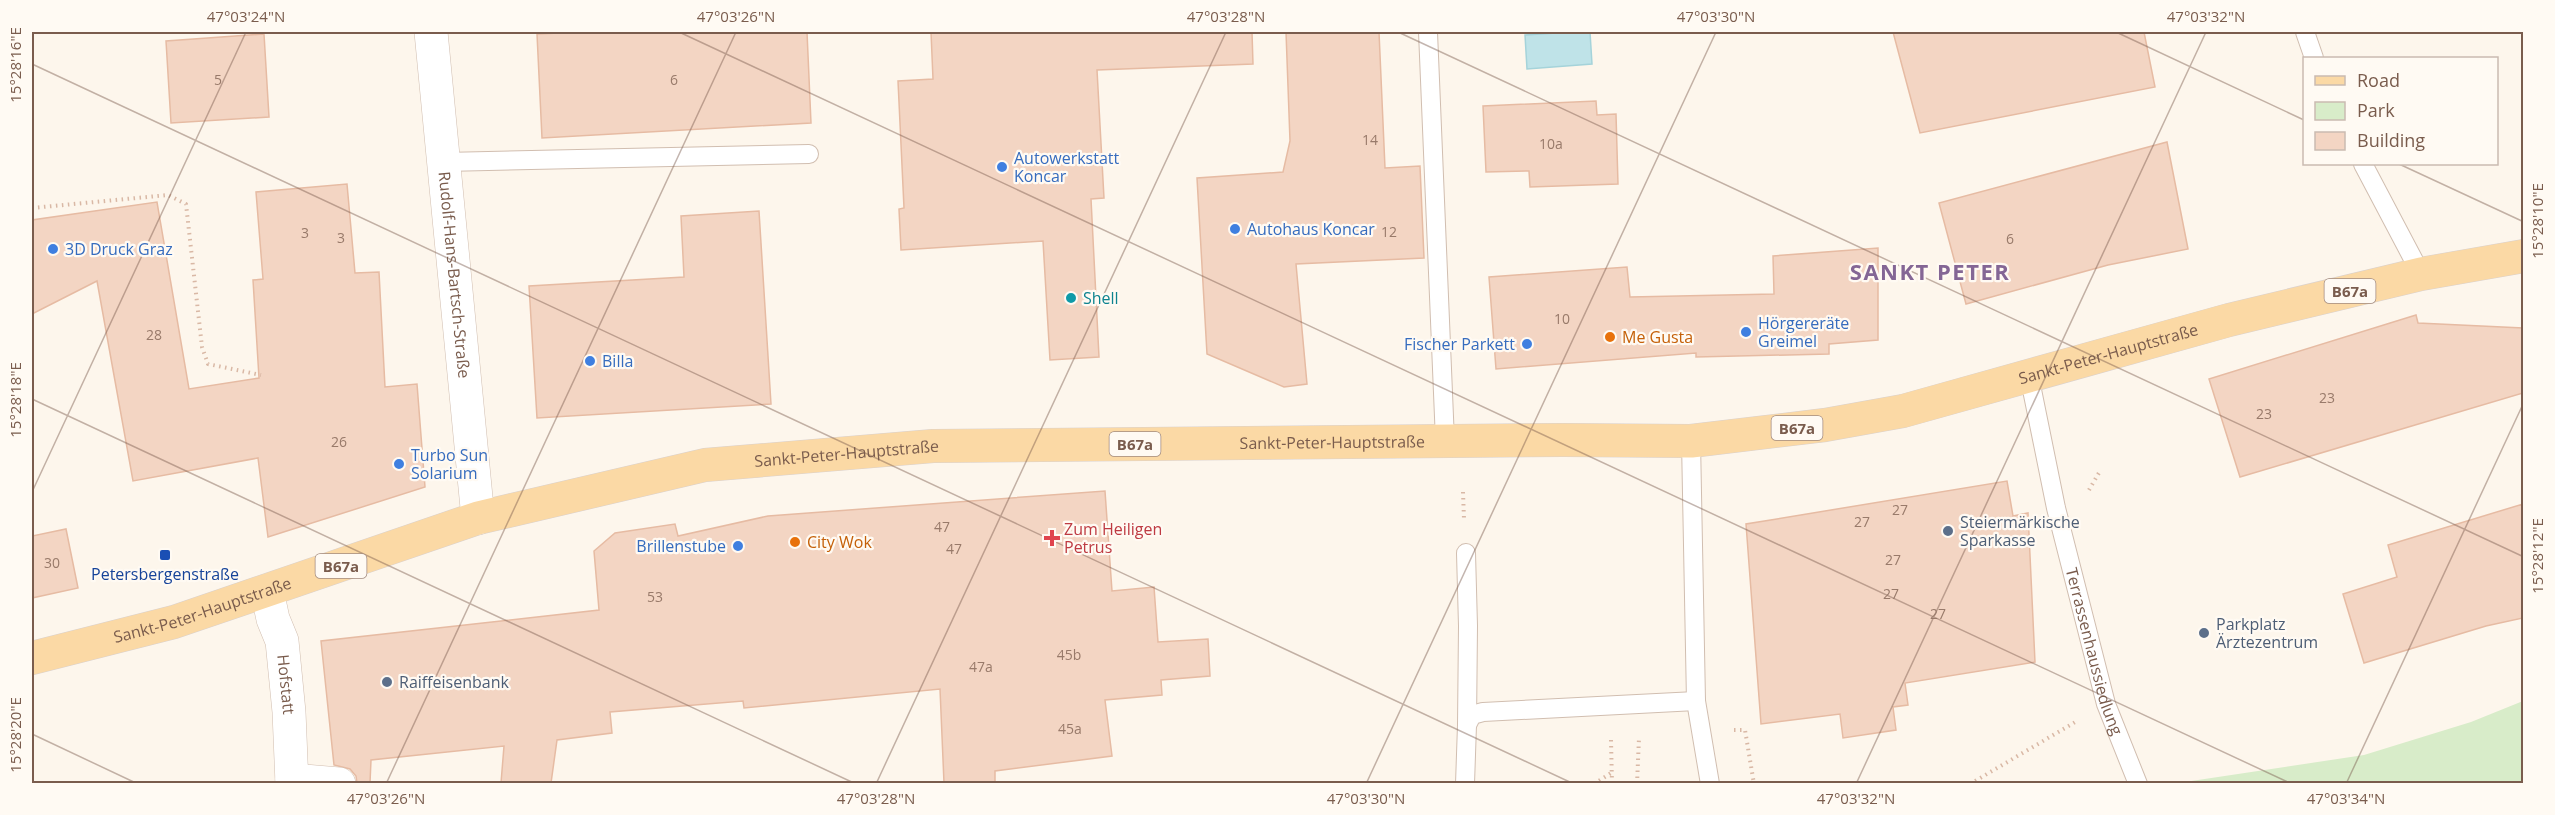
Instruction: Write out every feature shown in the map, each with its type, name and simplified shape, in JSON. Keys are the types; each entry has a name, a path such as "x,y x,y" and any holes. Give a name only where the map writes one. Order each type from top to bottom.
{"main road":[{"name":"Sankt-Peter-Hauptstraße","path":"32,658 174,622 478,518 705,465 933,446 1563,440 1691,441 1825,425 1903,411 2229,320 2421,274 2523,256"}],"street":[{"name":"Rudolf-Hans-Bartsch-Straße","path":"431,32 478,518"},
{"name":"Hofstatt","path":"267,591 273,619 282,641 289,712 292,782 339,783"}],"lane":[{"path":"1428,32 1445,441"},
{"path":"2295,32 2309,46"},
{"path":"444,162 809,154"},
{"path":"2364,165 2421,274"},
{"name":"Terrassenhaussiedlung","path":"2030,375 2056,508 2106,704 2138,783"},
{"path":"1691,441 1696,701 1710,783"},
{"path":"1465,783 1468,615 1466,553"},
{"path":"1467,725 1472,716 1483,712 1696,701"}],"path":[{"path":"32,208 168,195 186,204 202,347 208,364 261,375"},
{"path":"2084,498 2100,471"},
{"path":"1970,783 2106,704"},
{"path":"1630,738 1745,730 1754,783"},
{"path":"1637,783 1639,737"},
{"path":"1612,783 1611,738 1621,738"},
{"path":"1594,783 1611,773"}],"green space":[{"path":"2523,701 2523,783 2178,783 2364,755 2471,722"}],"water":[{"path":"1590,32 1592,64 1527,69 1525,35"}],"building":[{"path":"807,32 811,123 542,138 537,34"},
{"path":"931,32 1252,32 1253,64 1097,70 1104,198 1091,199 1099,357 1050,360 1043,241 901,250 899,209 904,208 898,81 933,79"},
{"path":"1286,32 1379,32 1385,168 1420,166 1424,258 1296,264 1307,384 1284,387 1207,354 1197,178 1283,172 1290,141"},
{"path":"1893,32 2144,32 2155,87 1920,133"},
{"path":"264,34 269,117 171,123 166,41"},
{"path":"1596,101 1597,115 1616,114 1618,184 1530,187 1529,171 1486,172 1483,106"},
{"path":"2167,142 2188,249 2108,265 1966,304 1939,203"},
{"path":"347,184 355,273 379,272 385,387 417,384 425,487 268,537 258,458 133,481 97,281 32,314 32,220 157,202 189,389 259,378 253,280 263,279 256,192"},
{"path":"759,211 771,404 537,418 529,286 684,277 681,216"},
{"path":"1878,248 1878,340 1829,344 1829,354 1696,357 1696,353 1496,369 1489,277 1627,267 1630,297 1774,294 1773,256"},
{"path":"2416,315 2418,323 2523,328 2523,393 2240,477 2209,379"},
{"path":"2007,481 2013,516 2028,513 2035,662 1905,683 1908,705 1893,707 1896,730 1843,738 1840,714 1761,724 1746,524"},
{"path":"1105,491 1112,591 1154,587 1158,642 1208,639 1210,676 1161,680 1162,695 1105,700 1112,756 995,771 995,783 944,783 940,689 744,708 743,701 610,712 612,733 557,740 551,783 501,783 504,746 371,760 370,783 357,783 356,776 350,769 334,765 321,641 599,610 594,551 615,533 675,524 678,536 768,516"},
{"path":"2523,504 2523,618 2486,626 2364,663 2343,594 2397,577 2388,545"},
{"path":"66,529 78,588 32,598 32,536"}],"place":[{"name":"Autowerkstatt Koncar","path":"1002,167"},
{"name":"Autohaus Koncar","path":"1235,229"},
{"name":"3D Druck Graz","path":"53,249"},
{"name":"Shell","path":"1071,298"},
{"name":"Hörgereräte Greimel","path":"1746,332"},
{"name":"Me Gusta","path":"1610,337"},
{"name":"Fischer Parkett","path":"1527,344"},
{"name":"Billa","path":"590,361"},
{"name":"Turbo Sun Solarium","path":"399,464"},
{"name":"Steiermärkische Sparkasse","path":"1948,531"},
{"name":"Zum Heiligen Petrus","path":"1052,538"},
{"name":"City Wok","path":"795,542"},
{"name":"Brillenstube","path":"738,546"},
{"name":"Petersbergenstraße","path":"165,555"},
{"name":"Parkplatz Ärztezentrum","path":"2204,633"},
{"name":"Raiffeisenbank","path":"387,682"}],"district":[{"name":"SANKT PETER","path":"1930,271"}]}
